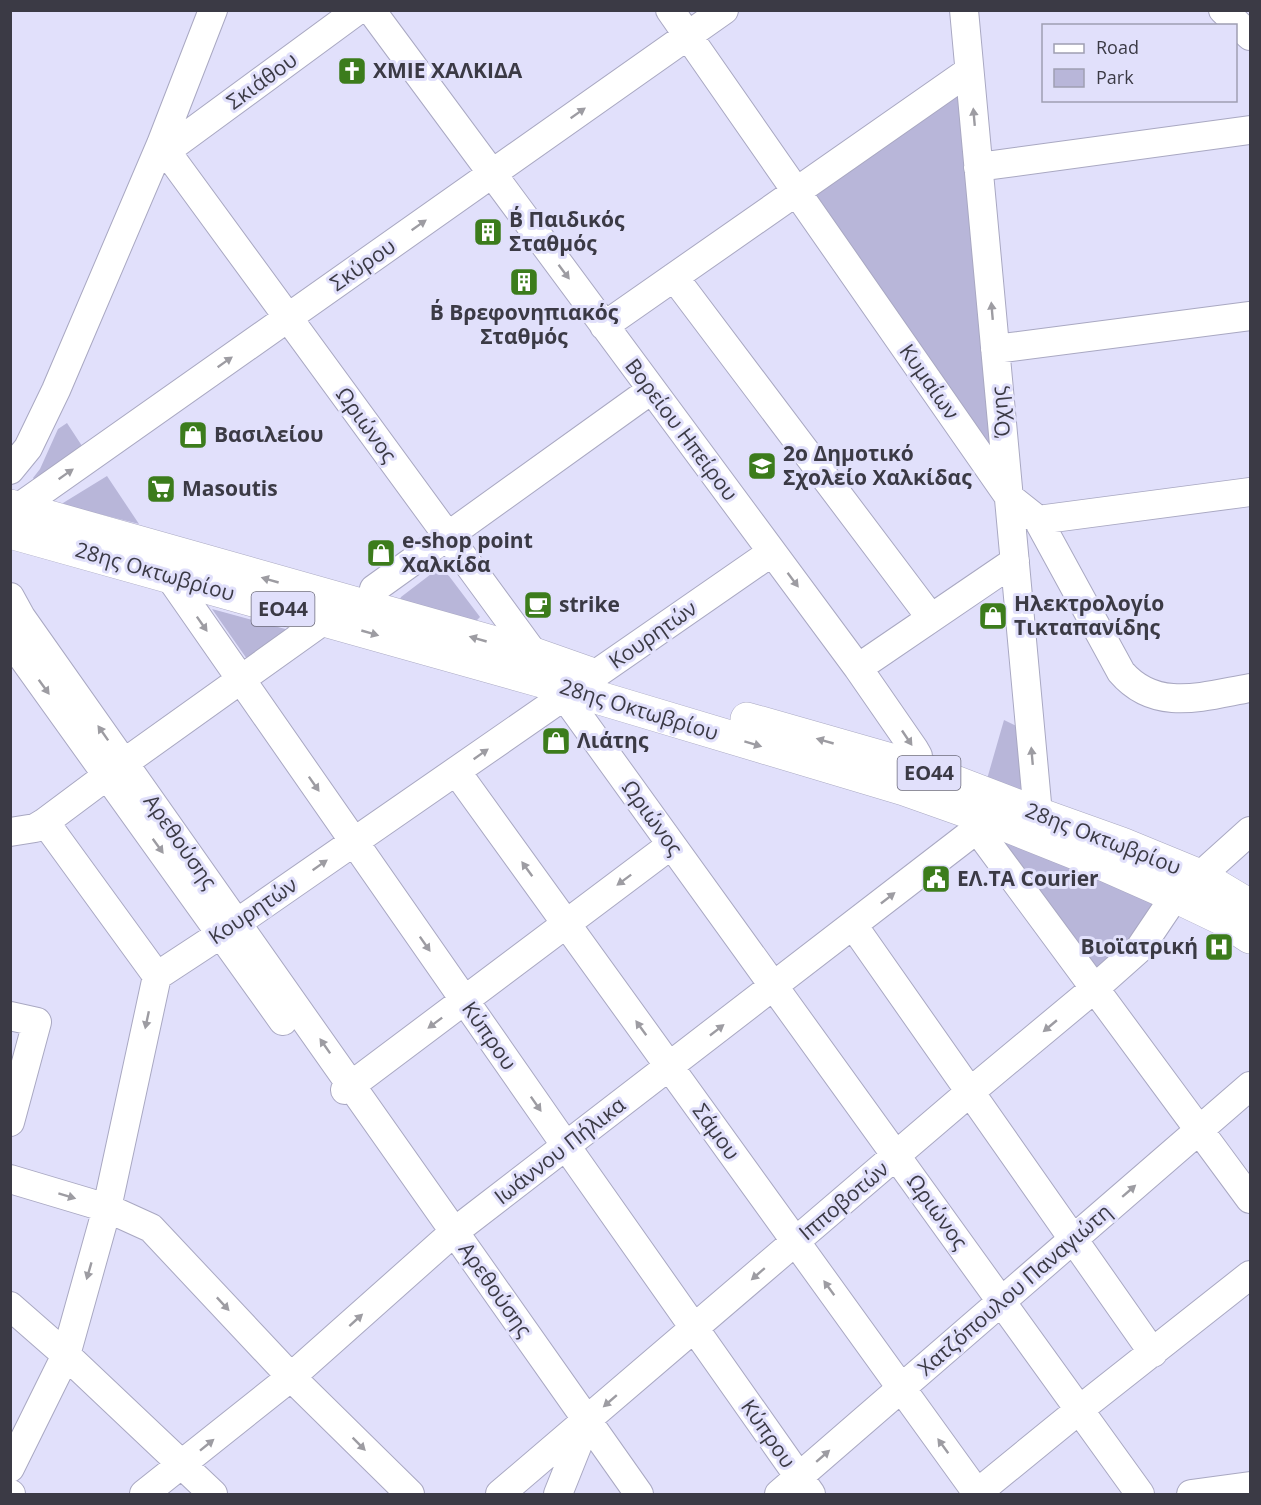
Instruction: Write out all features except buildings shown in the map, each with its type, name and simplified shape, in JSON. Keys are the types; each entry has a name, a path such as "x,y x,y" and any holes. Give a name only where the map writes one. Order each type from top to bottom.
{"main road":[{"name":"28ης Οκτωβρίου","path":"12,518 169,576 572,687 904,789 980,823 1098,862 1188,886 1251,906"},
{"name":"28ης Οκτωβρίου","path":"12,518 369,608 534,654 572,687 916,767 1122,844 1188,886 1221,918 1251,937"}],"street":[{"path":"10,470 24,454 36,433 164,147 213,10"},
{"name":"Σκιάθου","path":"164,147 358,10"},
{"name":"Βορείου Ηπείρου","path":"371,10 858,668 914,749 918,756 916,767"},
{"name":"Κυμαίων","path":"670,10 1009,497 1038,520 1121,672 1137,688 1154,696 1177,699 1251,688"},
{"name":"Σκύρου","path":"12,518 288,317 724,10"},
{"name":"Όχης","path":"964,10 1038,814"},
{"path":"604,326 969,71"},
{"path":"978,167 1251,130"},
{"name":"Ωριώνος","path":"164,147 534,654"},
{"path":"674,277 931,618"},
{"path":"995,349 1251,316"},
{"path":"369,608 374,589 651,390"},
{"path":"1038,520 1251,492"},
{"name":"Κουρητών","path":"157,976 456,771 572,687 772,552"},
{"path":"858,668 1015,561"},
{"name":"Κύπρου","path":"169,576 694,1329 796,1489"},
{"name":"Αρεθούσης","path":"10,597 115,769"},
{"path":"10,832 35,828 45,822 115,769 324,620"},
{"name":"Αρεθούσης","path":"10,640 115,769 348,1088 448,1238 587,1420 639,1494"},
{"name":"Ωριώνος","path":"572,687 671,845 1140,1494"},
{"name":"Σάμου","path":"456,771 977,1494"},
{"path":"10,1468 66,1355 107,1208 157,976 45,822"},
{"path":"980,823 1095,988 1251,1199"},
{"name":"Ιωάννου Πήλικα","path":"144,1494 291,1377 448,1238 854,924 980,823"},
{"name":"Ιπποβοτών","path":"500,1494 1095,988 1140,948 1188,886 1251,831"},
{"path":"348,1088 671,845"},
{"path":"854,924 1153,1353"},
{"path":"10,1122 24,1019"},
{"name":"Χατζόπουλου Παναγιώτη","path":"796,1489 902,1388 1251,1086"},
{"path":"10,1179 107,1208 151,1228 291,1377 410,1494"},
{"path":"977,1494 1079,1410 1251,1275"},
{"path":"10,1306 66,1355 213,1494"},
{"path":"558,1494 587,1420"},
{"path":"1191,1494 1251,1486"}],"green space":[{"path":"969,71 1009,497 796,192"},
{"path":"67,423 84,449 37,483 33,478 40,469 58,429"},
{"path":"107,476 139,524 64,505 63,503"},
{"path":"435,571 443,571 449,576 480,617 473,624 399,602 401,597"},
{"path":"212,609 289,630 247,659"},
{"path":"1004,720 1023,729 1038,814 1175,896 1095,988 977,829 983,793"}],"place":[{"name":"ΧΜΙΕ ΧΑΛΚΙΔΑ","path":"352,71"},
{"name":"Β΄ Παιδικός Σταθμός","path":"488,232"},
{"name":"Β΄ Βρεφονηπιακός Σταθμός","path":"524,282"},
{"name":"Βασιλείου","path":"193,435"},
{"name":"2ο Δημοτικό Σχολείο Χαλκίδας","path":"762,466"},
{"name":"Masoutis","path":"161,489"},
{"name":"e-shop point Χαλκίδα","path":"381,553"},
{"name":"strike","path":"538,605"},
{"name":"Ηλεκτρολογίο Τικταπανίδης","path":"993,616"},
{"name":"Λιάτης","path":"556,741"},
{"name":"ΕΛ.ΤΑ Courier","path":"936,879"},
{"name":"Βιοϊατρική","path":"1219,947"}]}
